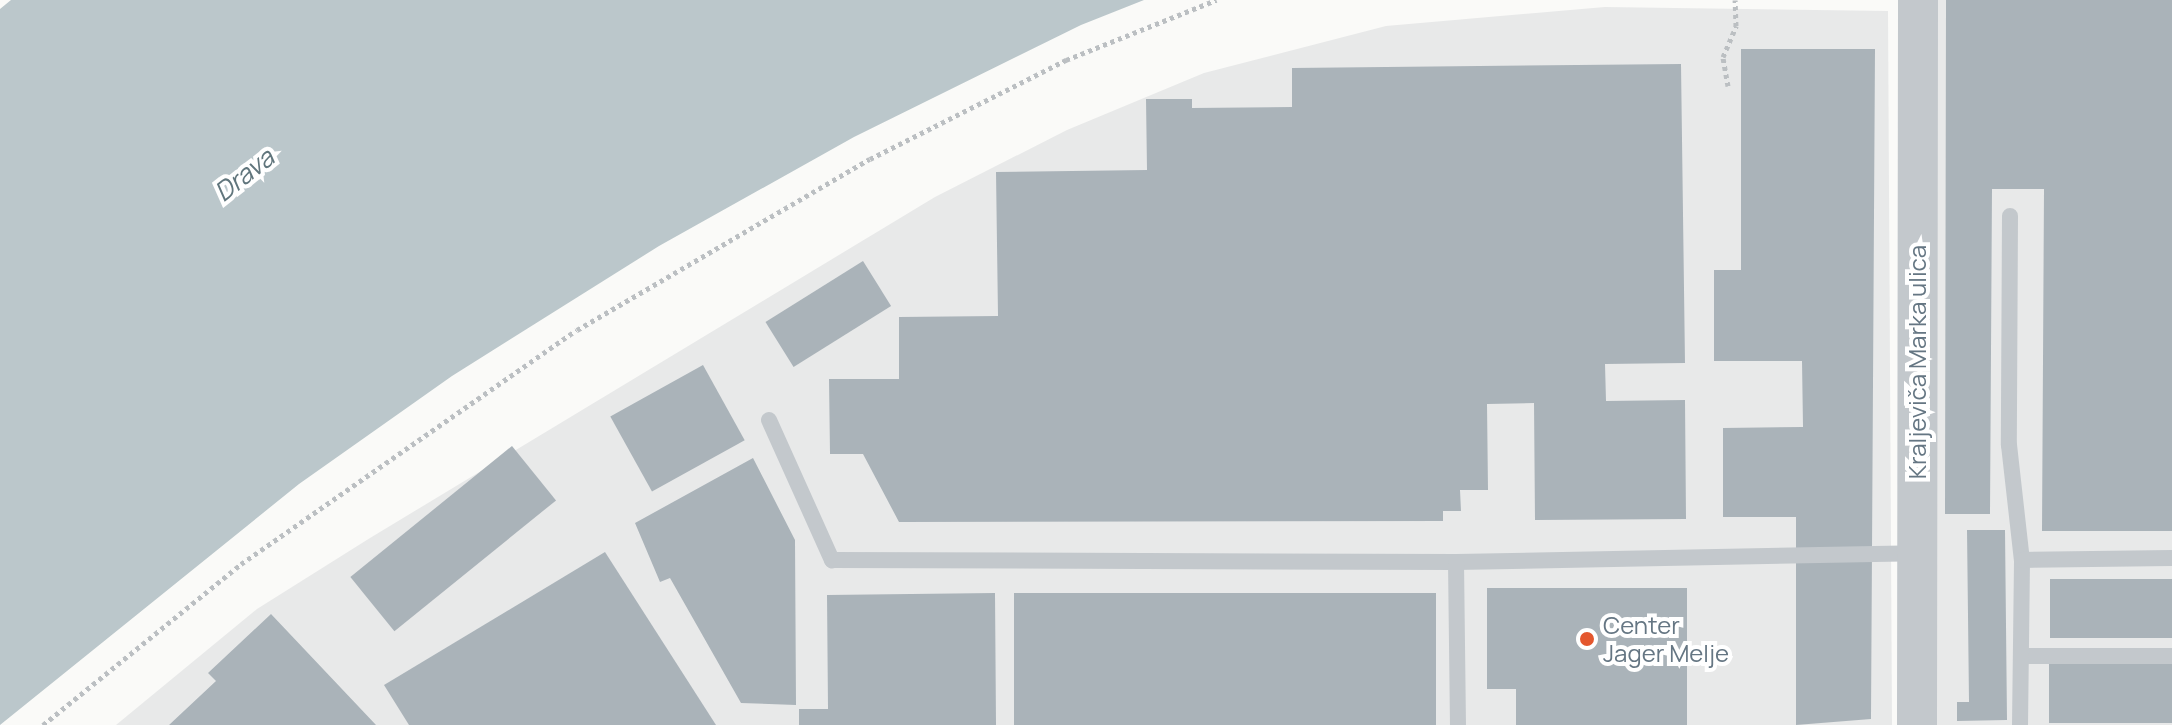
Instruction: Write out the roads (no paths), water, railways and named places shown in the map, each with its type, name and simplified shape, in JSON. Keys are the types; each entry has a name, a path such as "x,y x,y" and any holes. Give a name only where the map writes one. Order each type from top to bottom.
{"street":[{"name":"Kraljeviča Marka ulica","path":"1917,725 1918,0"}],"lane":[{"path":"2010,216 2009,445 2022,560 2020,725"},
{"path":"769,420 832,560 1456,562 1917,552"},
{"path":"2022,560 2172,558"},
{"path":"1456,562 1458,725"},
{"path":"2021,656 2172,656"}],"water":[{"name":"Drava","path":"11,0 1144,0 1081,25 854,137 659,246 452,376 299,484 0,725 0,9"}],"place":[{"name":"Center Jager Melje","path":"1587,639"}]}
